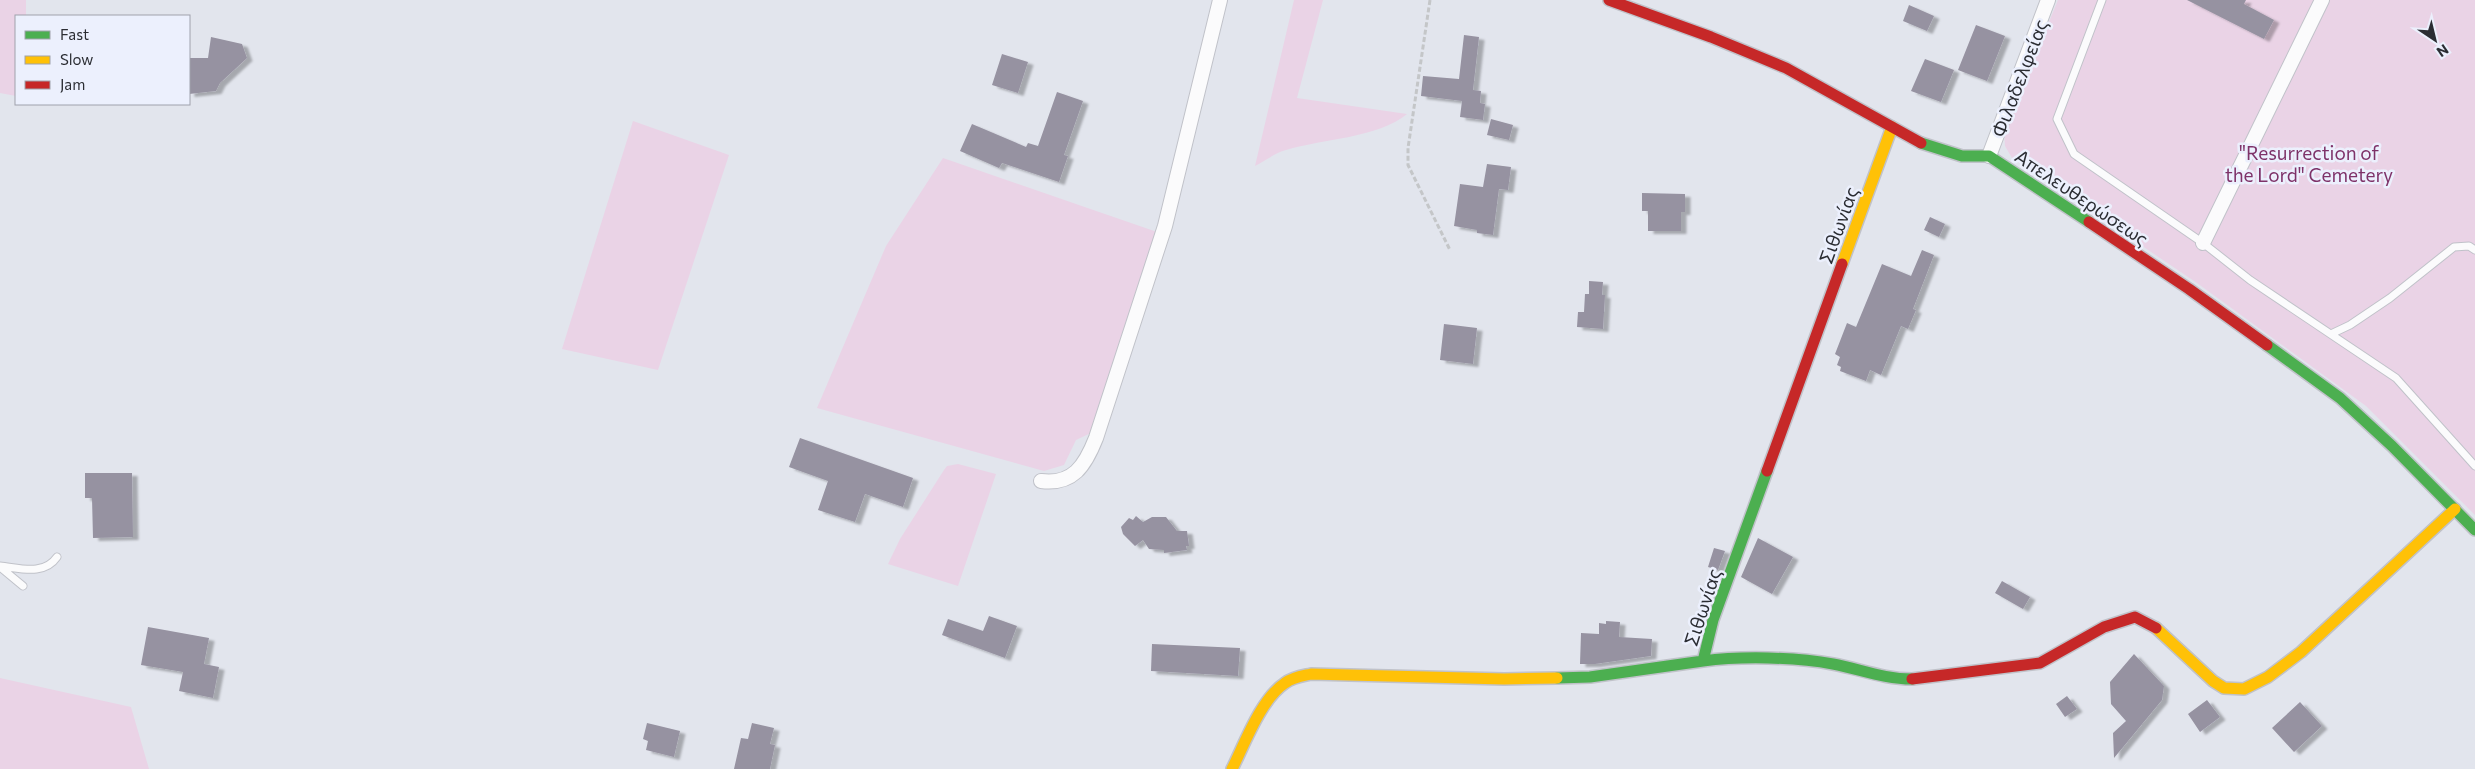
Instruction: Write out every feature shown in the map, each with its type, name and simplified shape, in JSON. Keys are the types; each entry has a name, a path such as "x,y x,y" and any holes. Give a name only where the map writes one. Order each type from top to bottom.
{"street":[{"path":"1040,481 1056,482 1071,477 1082,467 1090,454 1162,233 1220,0"},
{"name":"Απελευθερώσεως","path":"1609,0 1710,34 1810,80 1892,127 1936,149 1961,156 1989,156 2188,289 2306,372 2354,410 2475,530"},
{"name":"Φιλαδελφείας","path":"1989,156 2048,0"},
{"path":"2203,243 2322,0"},
{"name":"Σιθωνίας","path":"1232,769 1271,697 1282,685 1296,677 1311,674 1504,679 1590,677 1703,661 1713,620 1892,127"},
{"path":"1703,661 1735,657 1765,658 1832,664 1893,678 1917,679 2040,663 2104,627 2134,617 2148,622 2160,630 2212,681 2224,688 2244,689 2268,676 2302,652 2455,509"}],"lane":[{"path":"2102,0 2057,119 2074,154 2203,243 2250,280 2396,378 2475,466"},
{"path":"2331,334 2350,325 2390,298 2454,246 2469,246 2475,250"},
{"path":"0,567 39,570 47,568 57,557"},
{"path":"0,567 23,586"}],"path":[{"path":"1430,0 1408,148 1408,165 1450,250"}],"green space":[{"path":"0,0 26,0 26,15 15,15 15,96 0,93"},
{"path":"1294,0 1323,0 1297,98 1407,114 1395,122 1365,133 1282,151 1255,166"},
{"name":"\"Resurrection of the Lord\" Cemetery","path":"2058,0 2475,0 2475,515 2366,406 2197,283 2012,158 2005,146 2004,131"},
{"path":"633,121 729,155 658,370 562,349"},
{"path":"943,158 1157,232 1093,432 1076,440 1064,465 1044,471 817,408 886,246"},
{"path":"958,464 996,474 958,586 888,564 900,539 944,470 947,466"},
{"path":"0,678 131,707 149,769 0,769"}],"building":[{"path":"2187,0 2246,0 2244,4 2274,20 2264,39"},
{"path":"1909,5 1934,16 1927,31 1903,21"},
{"path":"1976,25 2005,36 1987,81 1958,70"},
{"path":"1464,35 1479,37 1473,90 1481,91 1480,103 1485,104 1483,120 1460,117 1462,101 1421,96 1423,76 1459,79"},
{"path":"211,37 242,44 247,58 220,83 216,91 190,94 190,58 208,58"},
{"path":"1002,54 1028,62 1018,93 992,85"},
{"path":"1925,59 1954,70 1941,102 1911,91"},
{"path":"1057,92 1083,101 1064,155 1068,156 1059,182 1002,163 999,168 960,151 972,124 1026,147 1028,143 1038,146"},
{"path":"1491,119 1513,125 1509,140 1487,135"},
{"path":"1487,164 1511,167 1508,190 1499,189 1493,235 1477,233 1477,230 1454,226 1460,184 1483,187"},
{"path":"1642,193 1685,194 1685,212 1681,212 1681,231 1648,231 1648,211 1642,211"},
{"path":"1930,217 1945,224 1939,237 1924,230"},
{"path":"1922,250 1934,255 1913,309 1916,310 1908,329 1901,326 1881,375 1870,370 1866,381 1840,371 1841,367 1837,365 1840,357 1835,354 1847,323 1856,327 1882,264 1911,276"},
{"path":"1589,281 1603,282 1602,295 1605,295 1603,329 1577,327 1578,312 1584,312 1585,294 1589,294"},
{"path":"1444,324 1477,328 1473,364 1440,360"},
{"path":"800,438 913,478 903,507 865,494 855,522 818,510 828,481 789,467"},
{"path":"85,473 132,473 133,537 93,538 92,498 85,498"},
{"path":"1136,516 1143,522 1152,517 1166,517 1177,531 1187,531 1189,546 1186,546 1187,550 1164,553 1164,550 1149,549 1143,540 1135,546 1123,534 1121,527 1129,518 1133,520"},
{"path":"1758,538 1793,557 1772,594 1741,577"},
{"path":"1714,548 1725,551 1718,570 1708,567"},
{"path":"2002,581 2030,597 2023,609 1995,593"},
{"path":"989,616 1017,626 1005,658 942,635 948,619 983,631"},
{"path":"1606,621 1620,622 1619,637 1652,639 1651,656 1595,664 1580,664 1581,633 1599,634 1599,623 1606,624"},
{"path":"148,627 209,638 204,664 219,667 213,698 179,691 183,672 141,665"},
{"path":"1152,644 1240,648 1238,676 1151,671"},
{"path":"2134,654 2164,686 2162,700 2114,758 2113,733 2126,721 2111,704 2110,682"},
{"path":"2067,696 2077,709 2065,717 2056,704"},
{"path":"2207,700 2220,717 2200,732 2188,714"},
{"path":"2300,702 2322,726 2294,752 2272,728"},
{"path":"647,723 680,731 674,757 646,750 648,741 643,739"},
{"path":"752,723 774,728 770,744 775,745 770,769 734,769 741,738 748,739"}],"traffic: fast":[{"path":"1921,143 1962,156 1989,156 2089,222"},
{"path":"2267,345 2340,398 2392,446 2475,530"},
{"path":"1557,678 1590,677 1703,661 1713,620 1767,471"},
{"path":"1703,661 1751,658 1802,660 1833,664 1902,679 1912,679"}],"traffic: slow":[{"path":"1842,264 1892,127"},
{"path":"2156,628 2213,681 2224,688 2244,689 2268,677 2301,652 2455,509"},
{"path":"1232,769 1254,722 1268,700 1285,683 1298,677 1311,674 1504,679 1557,678"}],"traffic: jam":[{"path":"1609,0 1711,37 1786,68 1921,143"},
{"path":"2089,222 2189,289 2267,345"},
{"path":"1767,471 1842,264"},
{"path":"1912,679 2040,663 2104,627 2135,617 2156,628"}]}
